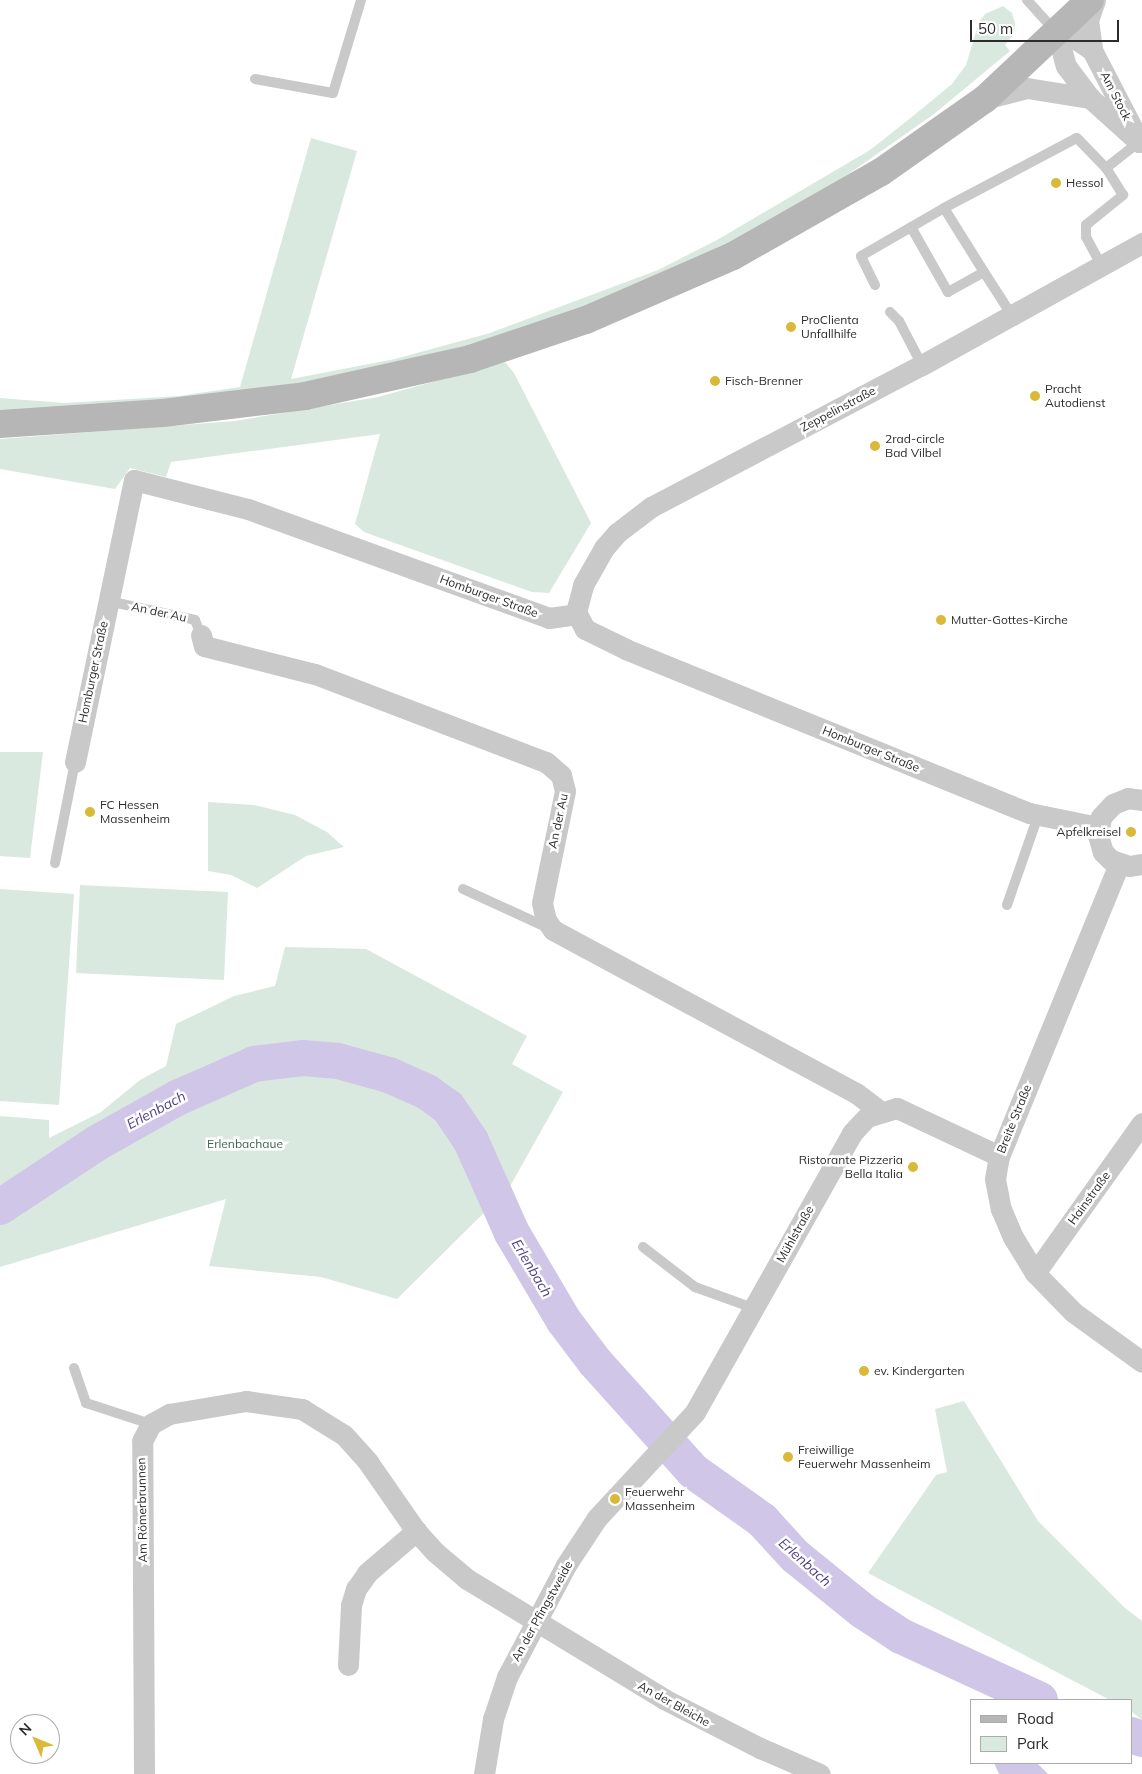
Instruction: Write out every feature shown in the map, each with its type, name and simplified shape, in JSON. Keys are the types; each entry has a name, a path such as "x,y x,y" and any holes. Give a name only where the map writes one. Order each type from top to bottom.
{"main road":[{"path":"0,424 164,413 305,396 421,372 527,341 634,300 732,256 881,172 985,99 1090,0"}],"street":[{"name":"Am Stock","path":"1095,0 1088,20 1092,50 1141,144"},
{"path":"1057,33 1072,37 1092,50"},
{"name":"Am Stock","path":"1057,33 1066,66 1090,98 1141,144"},
{"name":"Am Stock","path":"985,99 1027,88 1090,98"},
{"name":"Zeppelinstraße","path":"577,614 579,596 591,569 604,548 632,520 922,365 1142,242"},
{"name":"Homburger Straße","path":"75,762 134,480 248,509 549,618 577,614 580,624 591,633 1038,816 1098,827"},
{"name":"An der Au","path":"201,635 204,646 315,674 537,757 554,769 561,775 565,791 542,903 546,920 553,930"},
{"path":"1142,800 1128,798 1113,804 1101,817 1098,827 1103,852 1119,864 1142,864"},
{"name":"Breite Straße","path":"1119,864 999,1156 995,1179 1001,1210 1012,1236 1035,1273 1073,1312 1142,1362"},
{"path":"553,930 856,1094 880,1110 897,1108 999,1156"},
{"name":"Mühlstraße","path":"642,1470 682,1428 706,1392 852,1132 867,1117 880,1110"},
{"name":"Hainstraße","path":"1035,1273 1142,1123"},
{"path":"151,1424 181,1410 230,1402 259,1401 302,1409 329,1424 358,1449 416,1530 452,1568 534,1622"},
{"name":"Am Römerbrunnen","path":"144,1774 141,1452 151,1424"},
{"name":"An der Pfingstweide","path":"484,1774 498,1700 534,1622 585,1535 642,1470"},
{"path":"348,1665 351,1605 356,1589 367,1573 416,1530"},
{"name":"An der Bleiche","path":"534,1622 700,1718 820,1774"}],"lane":[{"path":"255,79 333,93 361,0"},
{"path":"1027,0 1057,33"},
{"path":"872,280 860,256 944,208 1077,138 1106,168 1123,195 1086,225 1086,237 1101,265"},
{"path":"1106,168 1141,144"},
{"path":"944,208 1011,314"},
{"path":"911,227 948,292 984,272"},
{"path":"890,312 899,321 922,365"},
{"name":"An der Au","path":"108,601 196,620 201,635"},
{"path":"55,863 75,762"},
{"path":"1007,905 1038,816"},
{"path":"463,889 553,930"},
{"path":"643,1247 695,1286 754,1308"},
{"path":"74,1368 86,1403 151,1424"}],"green space":[{"path":"1003,6 1012,13 1015,23 1014,34 1005,45 1010,51 934,114 833,185 745,236 615,296 494,340 269,391 0,415 0,398 65,403 179,396 240,387 311,138 357,151 291,379 395,359 490,333 658,270 717,240 870,150 913,116 952,84 966,65 979,22 985,14"},
{"path":"505,362 514,373 591,523 549,593 532,592 364,532 355,524 380,434 171,462 166,477 130,468 115,489 0,469 0,439 235,421 378,397"},
{"path":"0,752 43,752 30,858 0,856"},
{"path":"208,802 254,805 295,815 327,832 344,847 306,856 257,888 231,875 208,871"},
{"path":"80,885 228,892 224,980 76,973"},
{"path":"0,889 74,894 59,1105 0,1101"},
{"name":"Erlenbachaue","path":"285,947 366,949 527,1036 512,1064 563,1092 509,1188 397,1299 321,1277 209,1266 226,1199 0,1267 0,1116 49,1120 49,1138 101,1112 140,1080 166,1066 176,1024 234,996 275,986"},
{"path":"964,1401 1038,1521 1125,1608 1142,1621 1142,1720 1132,1712 1132,1699 1108,1699 868,1573 936,1475 947,1472 935,1409"}],"shaded area":[{"path":"994,1764 1038,1764 1048,1774 999,1774"}],"waterway":[{"name":"Erlenbach","path":"0,1207 97,1143 177,1098 254,1064 303,1058 338,1061 389,1075 427,1092 448,1107 471,1141 512,1233 564,1321 595,1362 693,1471 762,1520 795,1556 863,1611 901,1636 1038,1699"},
{"name":"Erlenbach","path":"1132,1735 1142,1739"}],"place":[{"name":"Hessol","path":"1056,183"},
{"name":"ProClienta Unfallhilfe","path":"791,327"},
{"name":"Fisch-Brenner","path":"715,381"},
{"name":"Pracht Autodienst","path":"1035,396"},
{"name":"2rad-circle Bad Vilbel","path":"875,446"},
{"name":"Mutter-Gottes-Kirche","path":"941,620"},
{"name":"FC Hessen Massenheim","path":"90,812"},
{"name":"Apfelkreisel","path":"1131,832"},
{"name":"Ristorante Pizzeria Bella Italia","path":"913,1167"},
{"name":"ev. Kindergarten","path":"864,1371"},
{"name":"Freiwillige Feuerwehr Massenheim","path":"788,1457"},
{"name":"Feuerwehr Massenheim","path":"615,1499"}]}
